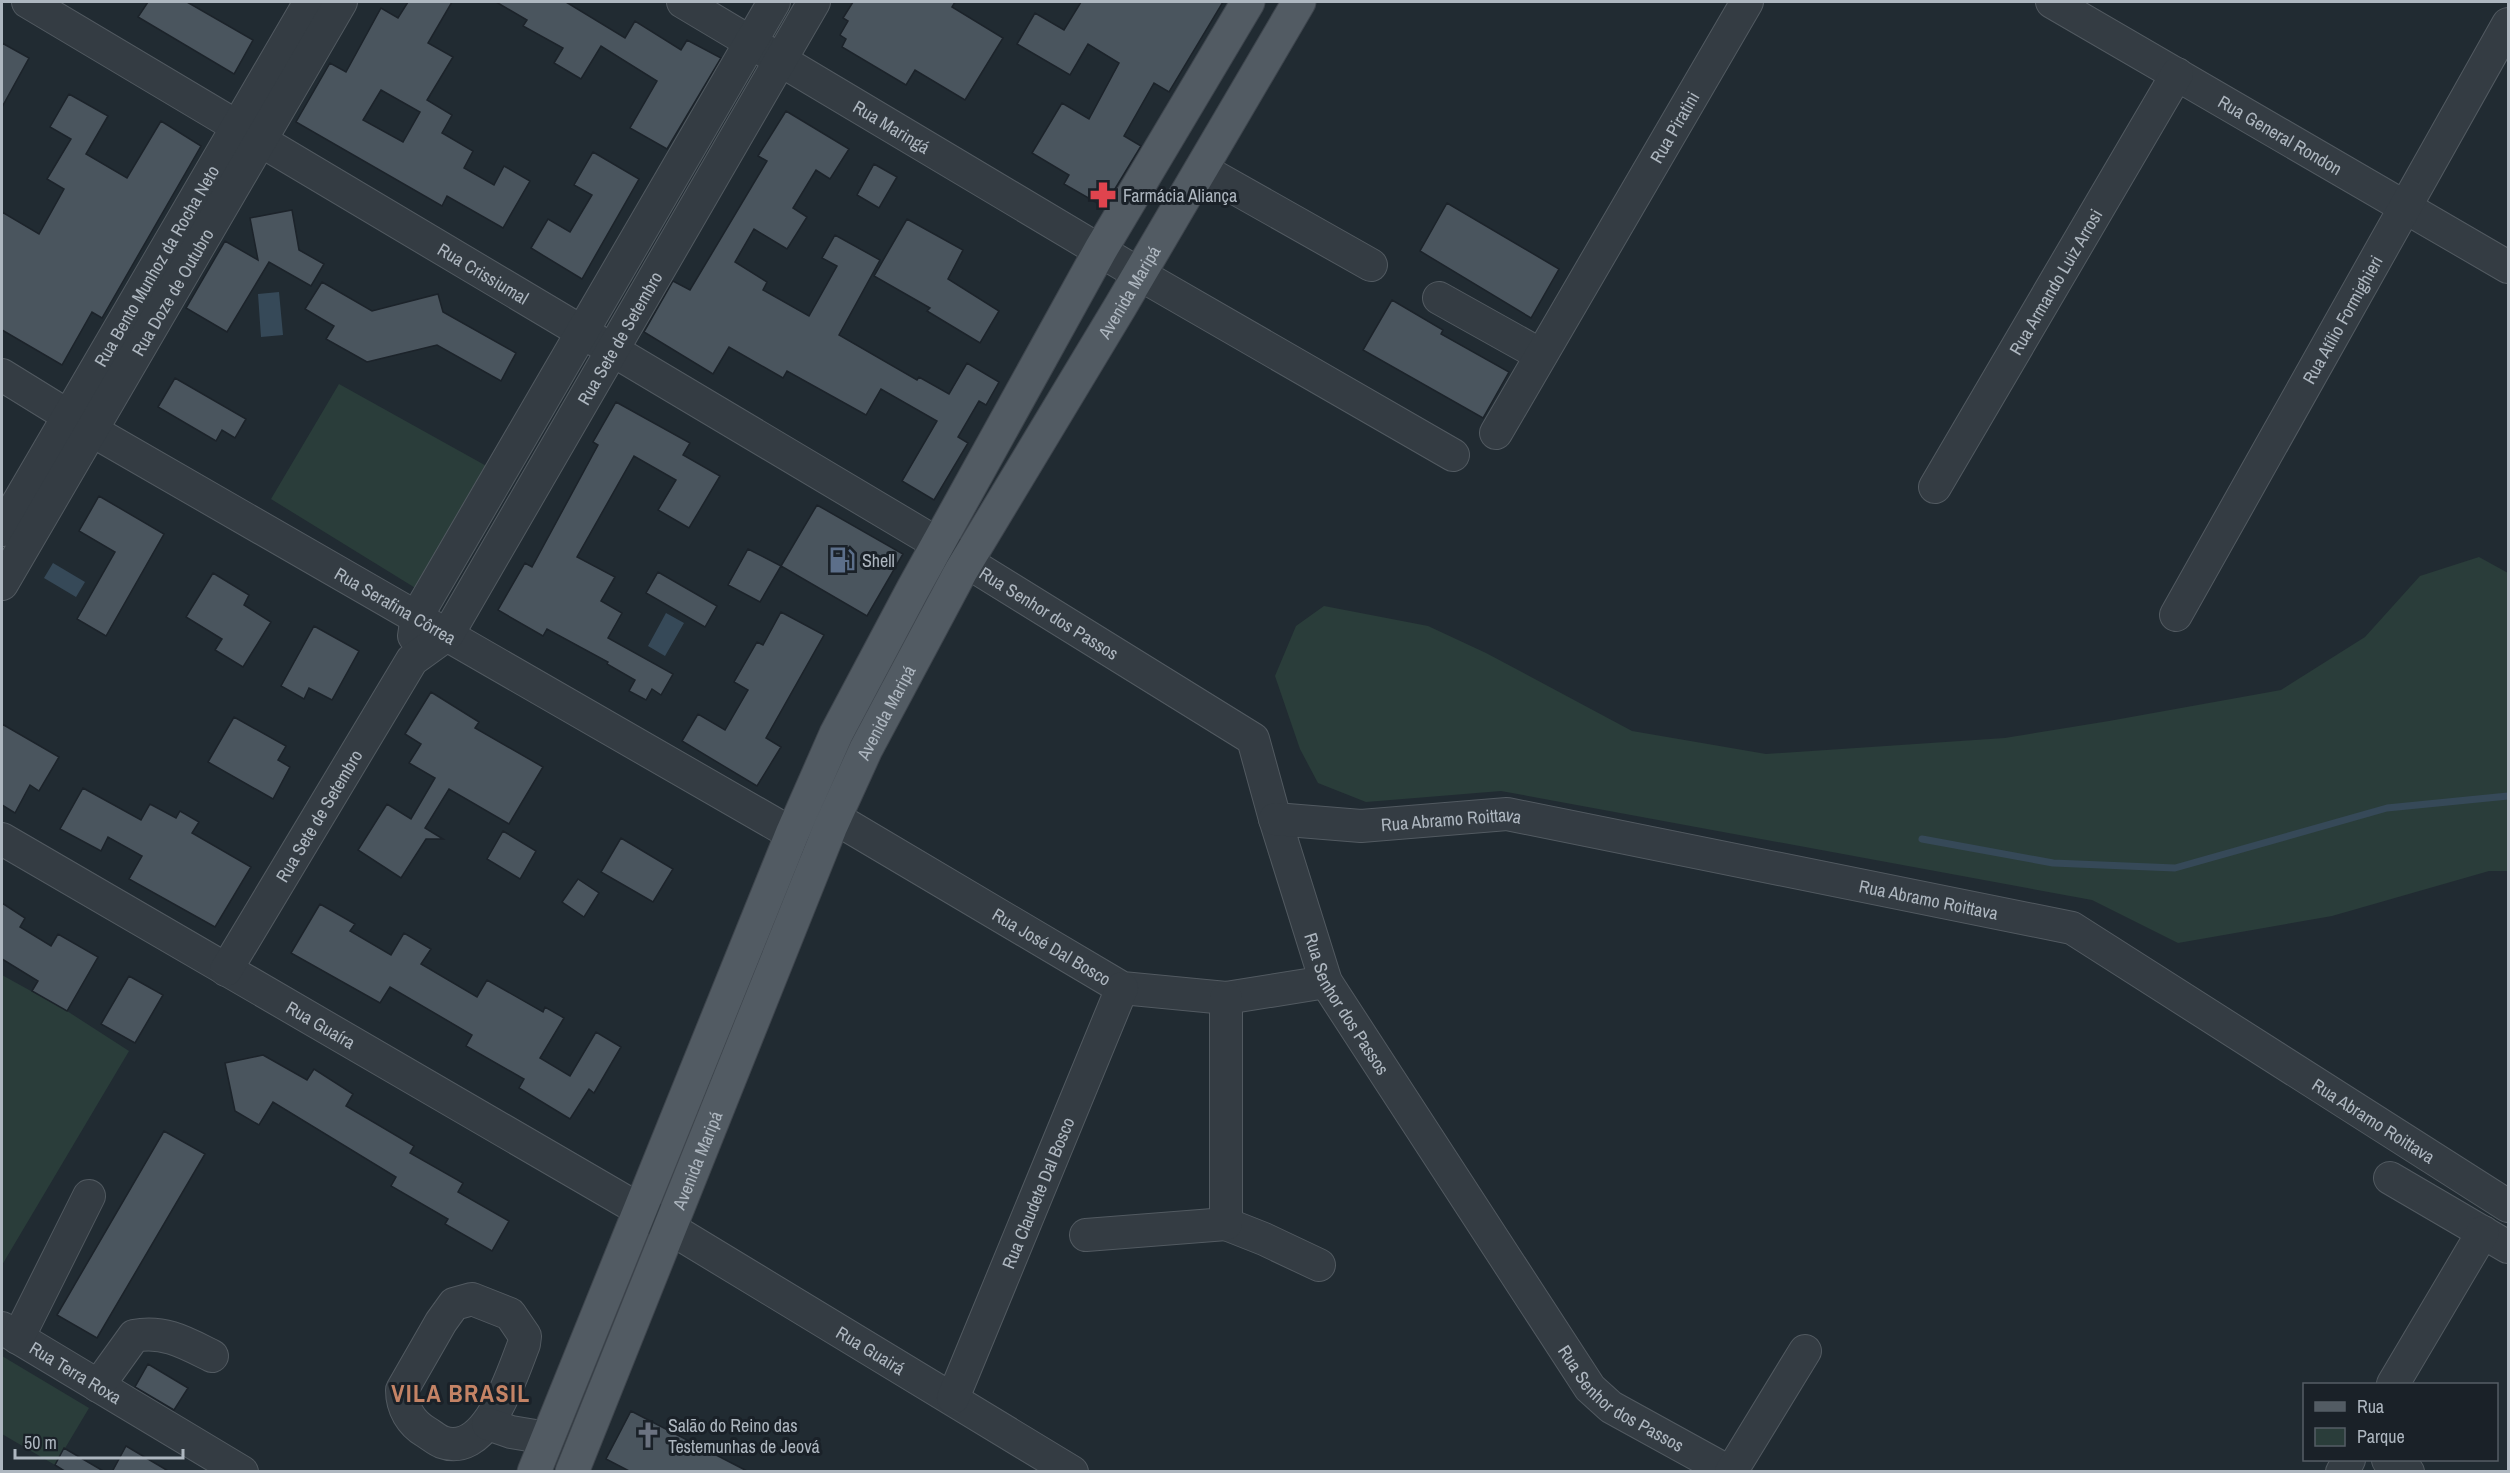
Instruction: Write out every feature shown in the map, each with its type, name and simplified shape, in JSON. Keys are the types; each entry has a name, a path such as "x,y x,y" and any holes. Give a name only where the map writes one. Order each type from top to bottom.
{"main road":[{"name":"Avenida Maripá","path":"534,1472 787,847 836,734 1101,250 1248,2"},
{"name":"Avenida Maripá","path":"577,1462 816,864 866,749 967,563 1299,2"},
{"path":"1101,250 1103,266 1117,274 1139,274"},
{"path":"955,535 967,542 967,563 950,573 941,569 938,545 955,535"},
{"path":"807,802 811,814 822,820 835,818"},
{"path":"787,847 796,856 816,864"},
{"path":"547,1438 552,1447 577,1462"}],"street":[{"name":"Rua Crissiumal","path":"28,2 938,545"},
{"name":"Rua Bento Munhoz da Rocha Neto","path":"2,530 80,423 249,134 310,2"},
{"path":"249,134 341,2"},
{"name":"Rua Maringá","path":"683,2 1101,250"},
{"name":"Rua Sete de Setembro","path":"412,660 417,616 774,2"},
{"name":"Rua Sete de Setembro","path":"226,970 412,660 448,634 814,2"},
{"name":"Rua Piratini","path":"1496,433 1747,2"},
{"name":"Rua General Rondon","path":"2052,2 2508,267"},
{"name":"Rua Atílio Formighieri","path":"2176,615 2508,24"},
{"name":"Rua Armando Luiz Arrosi","path":"1935,487 2177,74"},
{"path":"1201,169 1371,266"},
{"path":"1139,274 1453,455"},
{"path":"1439,298 1541,355"},
{"name":"Rua Serafina Côrrea","path":"2,375 80,423 448,634 787,847"},
{"path":"2,584 80,423"},
{"name":"Rua Senhor dos Passos","path":"967,563 1253,739 1275,819 1326,982 1590,1388 1611,1407 1730,1472"},
{"name":"Rua Abramo Roittava","path":"1275,819 1361,826 1507,814 2072,928 2508,1206"},
{"name":"Rua José Dal Bosco","path":"835,818 1122,988 1226,998 1326,982"},
{"name":"Rua Guaíra","path":"2,839 669,1228"},
{"name":"Rua Claudete Dal Bosco","path":"953,1398 1122,988"},
{"path":"1226,998 1227,1224"},
{"path":"2390,1178 2496,1239 2394,1383"},
{"path":"10,1333 89,1197"},
{"path":"1086,1234 1227,1224 1319,1265"},
{"name":"Rua Guairá","path":"669,1228 1072,1472"},
{"path":"472,1299 510,1314 525,1336 512,1374 488,1424 473,1439 457,1444 443,1443 415,1425 402,1399 402,1390 441,1322 454,1304 472,1299"},
{"path":"98,1386 134,1336 152,1332 185,1342 212,1356"},
{"name":"Rua Terra Roxa","path":"10,1333 242,1472"},
{"path":"1730,1472 1805,1351"},
{"path":"488,1424 510,1432 547,1438"},
{"path":"2390,1461 2408,1472"}],"green space":[{"path":"339,384 490,468 417,589 271,499"},
{"path":"2479,557 2508,573 2508,871 2489,871 2332,916 2178,943 2092,900 1501,791 1366,802 1318,783 1300,749 1275,676 1296,626 1324,606 1428,626 1486,653 1632,731 1766,754 2005,738 2281,690 2365,637 2420,576"},
{"path":"2,975 67,1011 129,1051 2,1265"},
{"path":"2,1356 89,1408 55,1465 2,1434"}],"water":[{"path":"279,292 283,335 261,337 258,294"},
{"path":"53,563 85,582 76,597 44,578"},
{"path":"666,613 684,623 665,656 648,646"}],"building":[{"path":"148,2 187,2 253,40 234,74 138,17"},
{"path":"408,2 452,2 428,43 453,57 427,100 452,115 442,133 473,151 464,168 494,185 504,166 530,181 503,228 447,196 442,206 296,122 330,63 346,72 381,8 398,18","holes":["381,90 420,112 403,142 363,120"]},
{"path":"496,2 566,2 625,38 635,21 681,50 687,40 721,58 667,149 630,128 657,81 601,46 581,79 554,63 563,48 523,26 527,20"},
{"path":"853,2 955,2 952,7 1003,38 965,100 915,70 906,85 842,47 846,39 840,35 848,21 843,18"},
{"path":"1081,2 1223,2 1169,92 1154,83 1124,136 1141,146 1104,207 1064,184 1069,175 1032,153 1062,103 1089,119 1119,63 1088,44 1070,75 1017,44 1035,13 1064,30"},
{"path":"2,43 29,58 2,107"},
{"path":"69,94 108,116 86,154 127,178 161,121 201,146 102,318 92,312 62,365 2,330 2,212 39,234 64,189 47,179 71,139 50,127"},
{"path":"786,111 849,149 830,179 816,170 793,208 807,217 787,249 754,229 735,262 767,282 763,290 809,316 837,266 822,258 835,235 880,260 839,335 917,380 919,377 949,394 967,363 999,382 986,405 979,401 958,437 968,443 934,500 902,481 937,421 881,389 866,415 787,371 783,378 729,347 713,374 644,332 673,281 690,290 767,161 758,156"},
{"path":"593,152 639,179 582,279 531,248 548,219 570,232 592,195 574,185"},
{"path":"874,164 897,177 879,208 857,195"},
{"path":"1447,203 1559,269 1531,318 1420,251"},
{"path":"292,210 299,250 324,264 311,286 269,262 227,332 186,308 225,241 258,260 250,218"},
{"path":"907,219 963,250 948,279 999,311 980,343 927,311 930,308 874,276"},
{"path":"322,282 372,311 438,294 443,312 516,353 501,381 437,345 367,362 326,339 334,326 305,309"},
{"path":"1392,300 1443,330 1441,334 1509,372 1483,418 1363,350"},
{"path":"175,378 246,419 235,438 222,430 216,441 158,407"},
{"path":"616,402 690,443 683,455 720,476 689,528 658,510 676,480 634,456 577,557 615,577 601,601 622,613 608,638 673,674 661,695 652,689 646,700 629,691 635,680 607,664 608,662 547,629 543,636 498,610 525,563 532,567 598,445 593,442"},
{"path":"99,496 164,534 106,636 77,619 115,552 79,531"},
{"name":"Shell","path":"817,505 903,554 867,616 781,566"},
{"path":"748,549 781,566 760,602 728,585"},
{"path":"658,572 717,606 705,627 646,593"},
{"path":"213,573 249,595 244,605 271,622 243,667 215,650 222,639 186,617"},
{"path":"781,612 824,635 766,738 781,747 757,786 682,741 698,714 725,730 748,690 734,682 757,642 763,645"},
{"path":"314,626 359,651 332,700 309,688 304,699 281,686"},
{"path":"431,692 479,722 475,728 543,767 509,824 449,789 425,828 443,839 426,839 401,878 358,850 387,804 411,819 435,778 409,763 421,744 405,734"},
{"path":"234,717 286,746 278,760 290,767 273,799 208,762"},
{"path":"2,724 59,757 39,791 30,785 15,813 2,805"},
{"path":"83,788 141,820 150,804 176,818 180,811 199,822 192,833 251,867 215,927 129,879 142,856 108,837 101,851 60,829"},
{"path":"503,831 536,851 520,879 487,859"},
{"path":"621,838 673,869 653,902 601,872"},
{"path":"578,879 599,893 584,917 562,902"},
{"path":"2,903 25,918 20,927 51,946 58,934 98,957 67,1011 32,991 38,981 2,959"},
{"path":"320,904 355,924 350,931 391,955 404,933 431,949 421,964 477,997 487,980 543,1012 545,1007 564,1018 540,1058 570,1076 596,1032 621,1047 594,1093 589,1089 570,1119 519,1088 524,1079 466,1046 472,1035 390,987 380,1003 291,953"},
{"path":"129,976 163,995 135,1043 101,1024"},
{"path":"263,1055 307,1080 314,1069 353,1094 346,1106 414,1146 410,1153 463,1183 458,1192 509,1221 492,1251 445,1224 448,1219 391,1186 396,1177 273,1102 259,1125 235,1111 225,1063"},
{"path":"164,1131 205,1154 97,1338 57,1315"},
{"path":"148,1364 188,1388 174,1410 135,1387"},
{"name":"Salão do Reino das Testemunhas de Jeová","path":"631,1411 749,1472 631,1472 606,1459"},
{"path":"126,1446 170,1472 112,1472"},
{"path":"64,1448 105,1472 66,1472 55,1465"}],"waterway":[{"path":"1922,839 2053,863 2175,868 2387,808 2508,796"}],"place":[{"name":"Farmácia Aliança","path":"1103,195"},
{"name":"Shell","path":"842,560"},
{"name":"Salão do Reino das Testemunhas de Jeová","path":"648,1435"}],"district":[{"name":"VILA BRASIL","path":"461,1393"}]}
